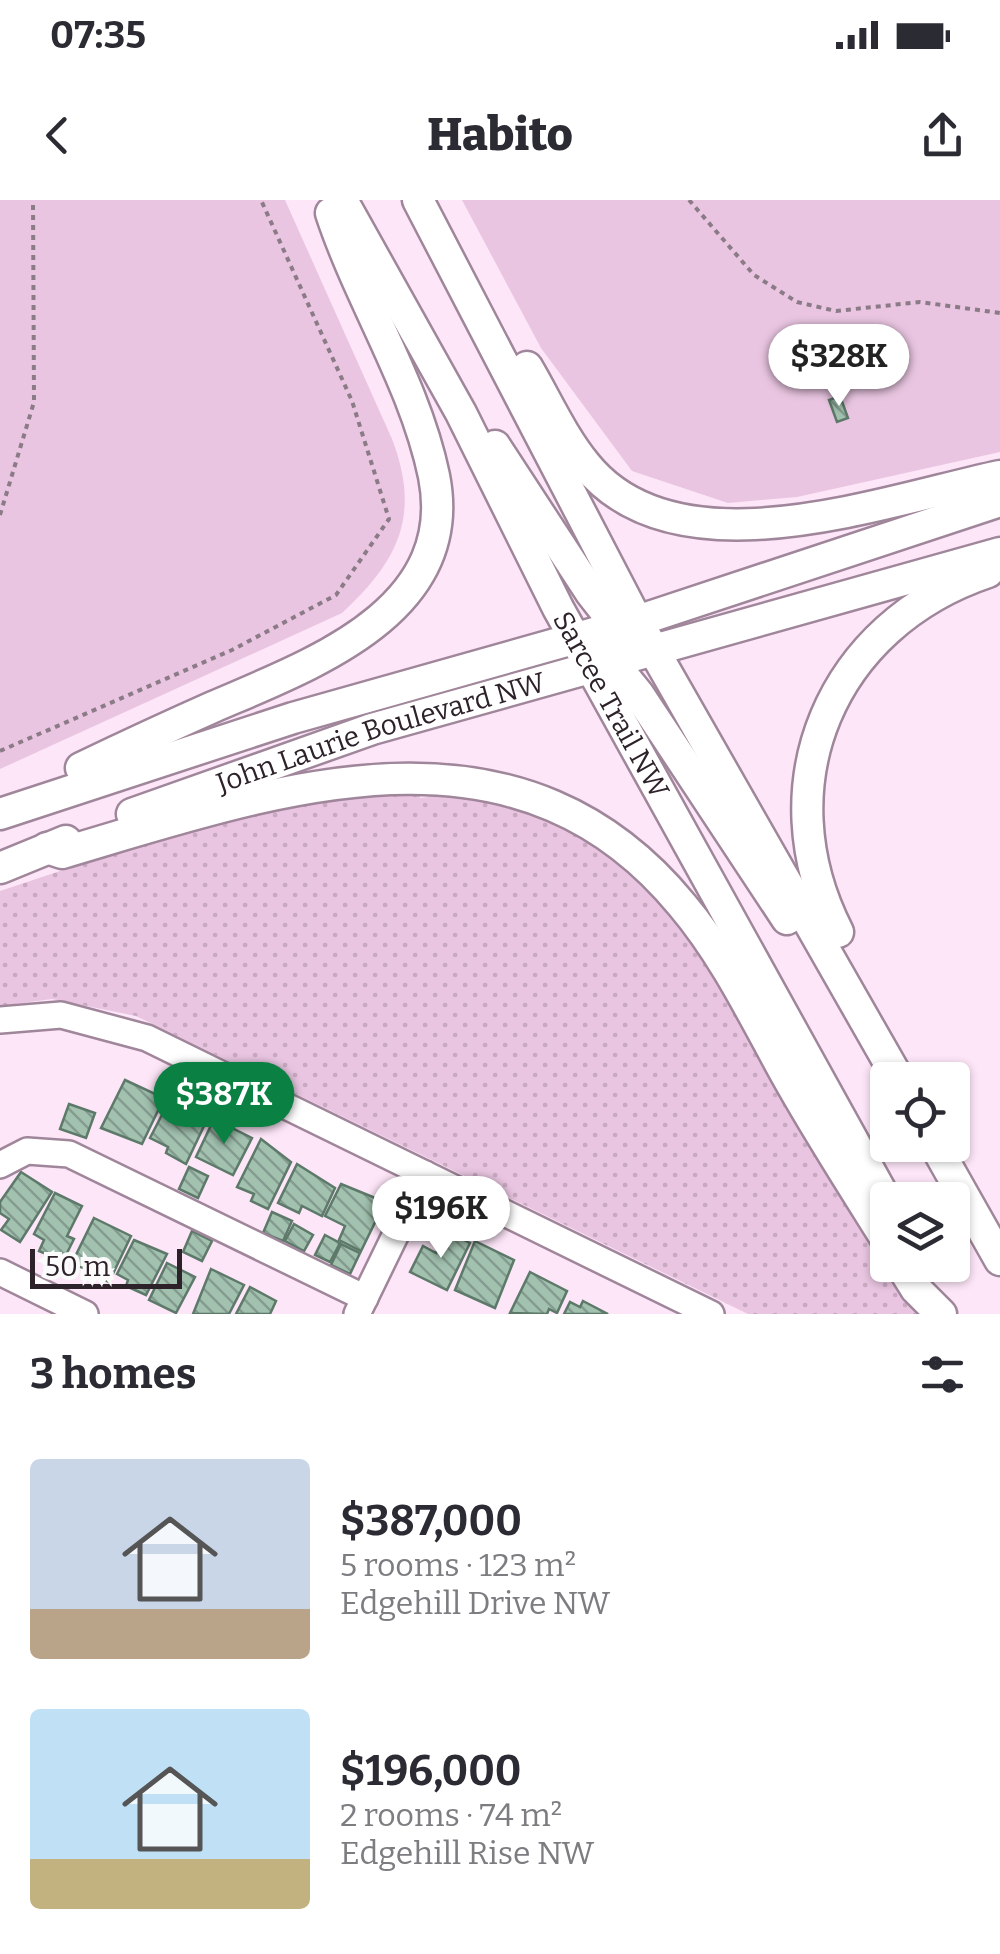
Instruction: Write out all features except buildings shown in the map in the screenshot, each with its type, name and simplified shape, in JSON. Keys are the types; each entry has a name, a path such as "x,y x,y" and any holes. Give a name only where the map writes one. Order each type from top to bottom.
{"main road":[{"path":"12,809 57,779 316,662 390,612 414,580 431,545 437,506 434,475 419,426 331,215 331,200"},
{"name":"Sarcee Trail NW","path":"342,200 461,413 575,637"},
{"path":"418,200 628,624 634,645 656,650 889,1062"},
{"path":"433,200 587,467 619,495 650,513 692,524 778,523 1000,476"},
{"path":"461,413 489,437 628,624"},
{"name":"John Laurie Boulevard NW","path":"12,809 434,675 628,624 1000,502"},
{"name":"John Laurie Boulevard NW","path":"0,868 169,800 372,730 1000,553"},
{"path":"908,1062 823,902 812,864 806,780 828,708 878,640 938,596 1000,568"},
{"path":"575,637 595,642 604,665 741,846 815,963 855,1002"},
{"name":"Sarcee Trail NW","path":"604,665 876,1182"},
{"path":"47,848 62,853 196,814 326,784 402,777 490,784 565,810 611,834 683,906 720,957 870,1211"},
{"path":"945,1162 1000,1260"},
{"path":"964,1162 995,1216 1000,1242"},
{"path":"912,1282 944,1314"},
{"path":"928,1282 944,1314"}],"street":[{"path":"0,1020 61,1016 122,1028 711,1314"},
{"path":"0,1165 27,1150 68,1154 361,1306 425,1174"},
{"path":"0,1272 85,1314"}],"path":[{"path":"0,515 34,402 34,200"},
{"path":"0,751 232,650 336,595 389,519 352,401 262,200"},
{"path":"689,200 754,275 797,302 836,311 920,302 1000,313"}],"shaded area":[{"path":"0,200 285,200 392,439 401,466 404,513 391,555 342,613 0,769"},
{"path":"462,200 1000,200 1000,452 797,497 728,503 632,471 541,348"},
{"path":"421,788 420,798 428,797 429,788 521,802 605,847 669,907 723,988 870,1235 870,1282 898,1282 917,1314 748,1314 136,1016 52,999 0,1006 0,891 135,846 311,797"}]}
